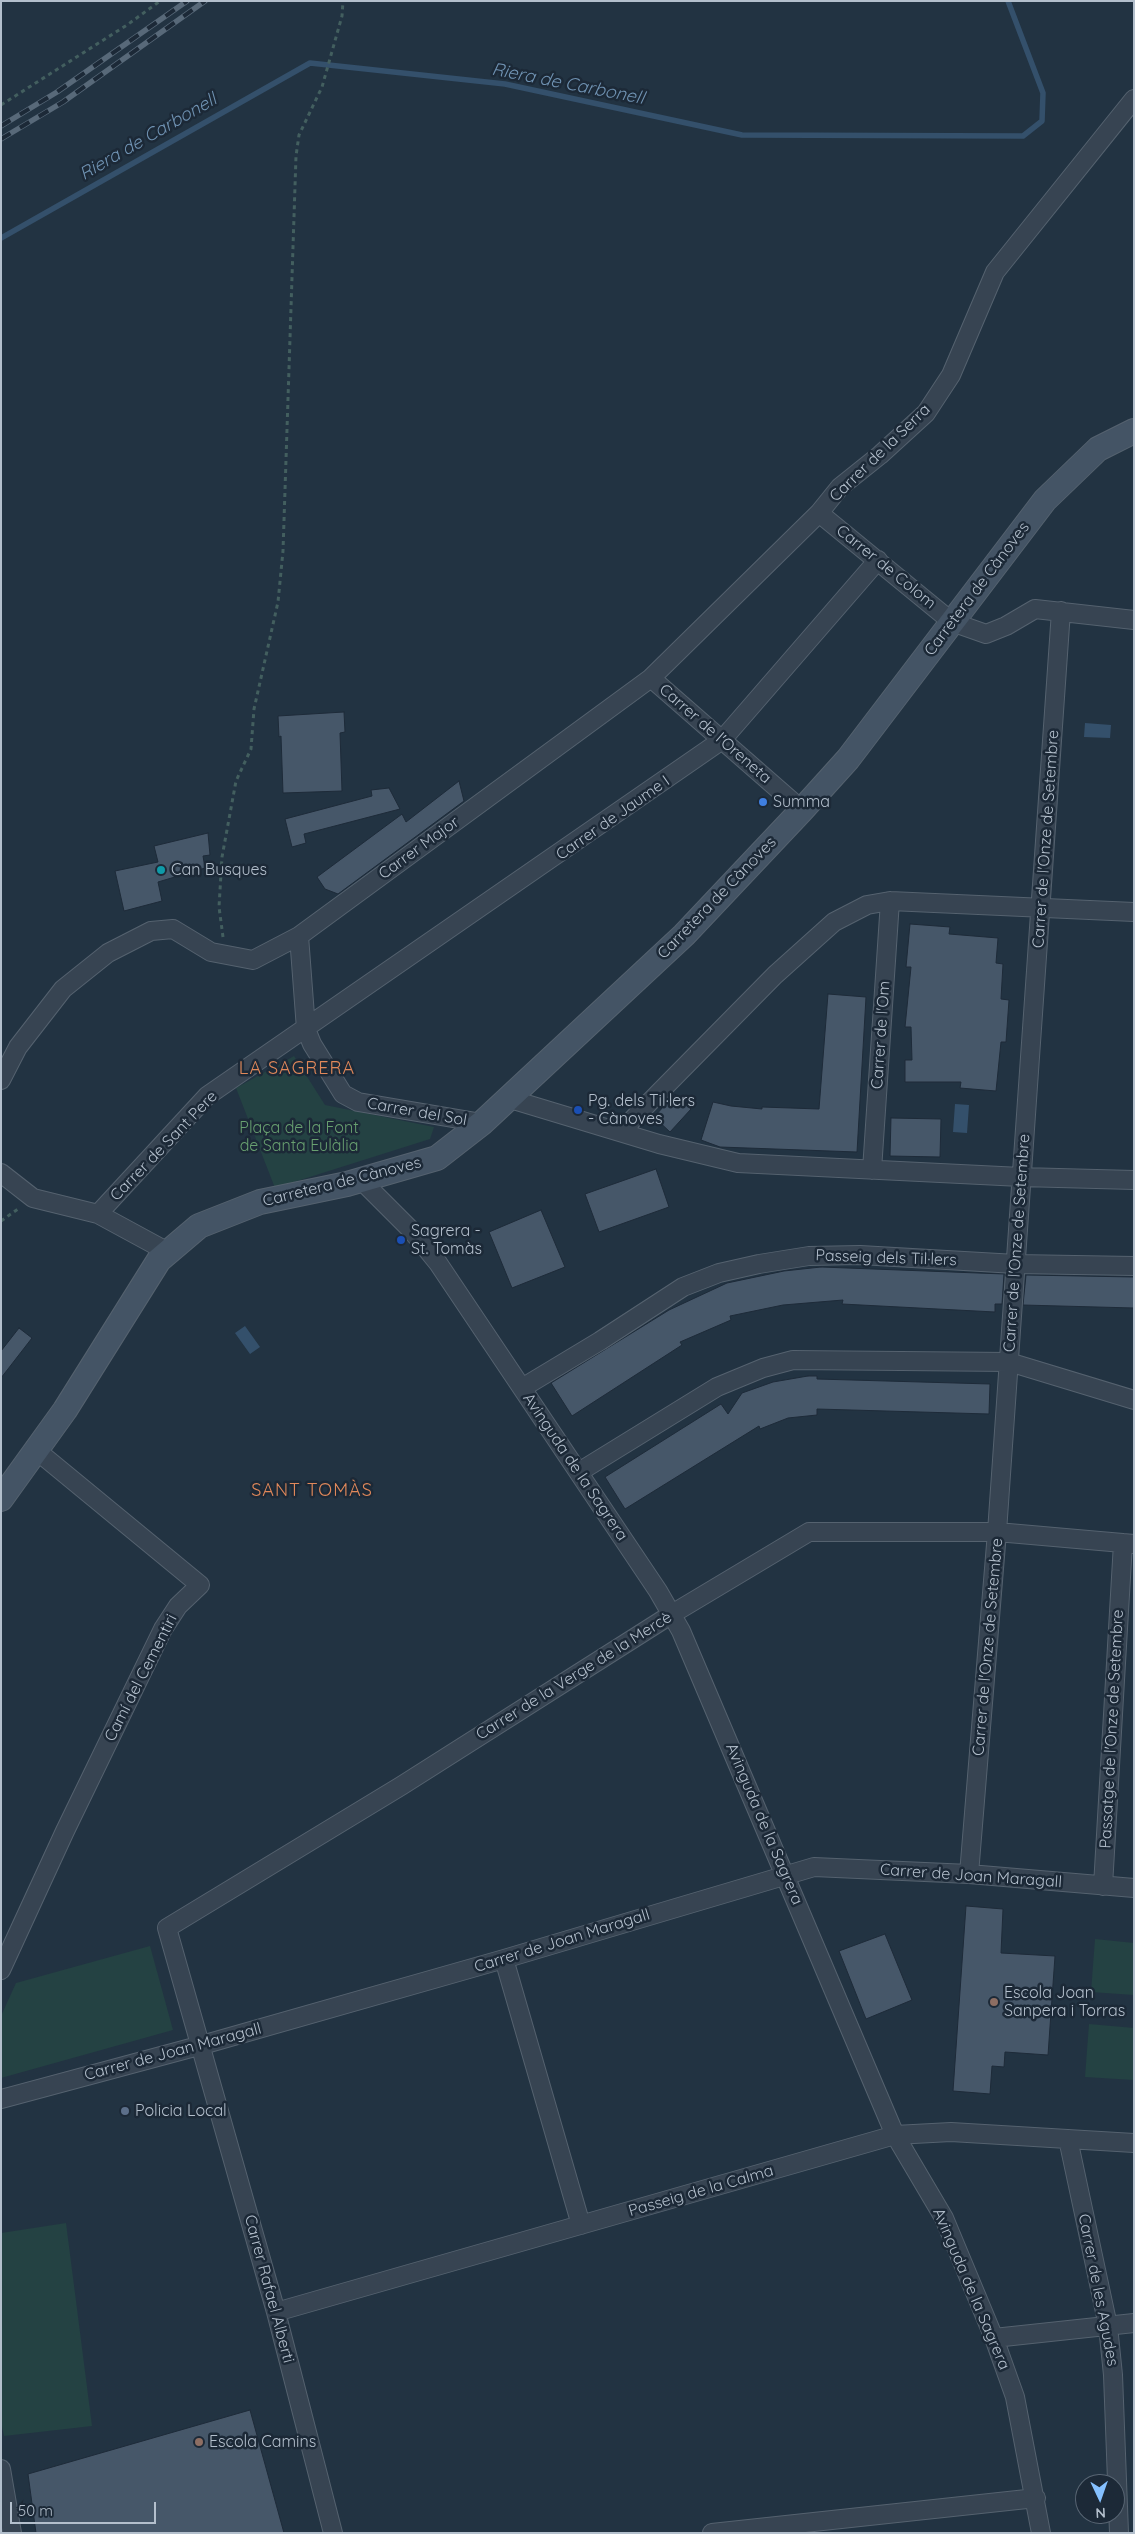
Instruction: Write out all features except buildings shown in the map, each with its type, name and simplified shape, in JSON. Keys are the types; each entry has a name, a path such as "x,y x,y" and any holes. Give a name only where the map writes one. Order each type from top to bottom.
{"street":[{"name":"Carrer de la Serra","path":"651,678 819,513 840,487 880,455 926,413 951,375 995,272 1134,99"},
{"name":"Carretera de Cànoves","path":"1,1499 65,1410 159,1260 199,1226 260,1202 360,1180 437,1158 482,1123 510,1099 684,935 802,810 848,759 1044,500 1098,449 1134,431"},
{"name":"Carrer de Colom","path":"819,513 952,622"},
{"name":"Carrer de Jaume I","path":"306,1029 722,740 878,560"},
{"path":"952,622 986,634 1006,626 1035,610 1061,611 1134,620"},
{"name":"Carrer de l'Onze de Setembre","path":"969,1874 997,1532 1061,611"},
{"name":"Carrer Major","path":"1,1080 18,1047 63,989 108,954 151,931 173,929 211,952 252,960 299,936 651,678"},
{"name":"Carrer de l'Oreneta","path":"651,678 802,810"},
{"path":"625,1132 631,1121 775,975 834,922 867,905 890,901 1134,912"},
{"name":"Carrer de l'Om","path":"872,1170 890,901"},
{"name":"Carrer del Sol","path":"299,936 306,1029 316,1052 343,1094 358,1102 482,1123"},
{"name":"Carrer de Sant Pere","path":"98,1214 207,1096 306,1029"},
{"path":"510,1099 625,1132 658,1144 738,1163 1022,1177 1134,1180"},
{"path":"1,1173 33,1198 98,1214 168,1252"},
{"name":"Avinguda de la Sagrera","path":"360,1180 412,1231 438,1263 672,1614 785,1873 848,2029 895,2136 944,2218 994,2338 1015,2398 1036,2498 1041,2533"},
{"name":"Passeig dels Til·lers","path":"522,1388 600,1341 683,1286 720,1273 809,1256 860,1255 1016,1264 1134,1266"},
{"path":"579,1472 718,1387 763,1368 793,1360 1008,1362 1134,1400"},
{"name":"Camí del Cementiri","path":"1,1970 65,1831 163,1629 178,1606 200,1585 36,1450"},
{"name":"Carrer de la Verge de la Mercè","path":"202,2045 167,1928 401,1786 672,1614 809,1532 997,1532 1128,1543"},
{"name":"Passatge de l'Onze de Setembre","path":"1103,1886 1128,1543"},
{"name":"Carrer de Joan Maragall","path":"1,2099 202,2045 504,1959 785,1873 814,1867 969,1874 1134,1888"},
{"path":"504,1959 581,2225"},
{"name":"Carrer Rafael Alberti","path":"202,2045 276,2312 333,2533"},
{"name":"Passeig de la Calma","path":"276,2312 895,2136 951,2132 1134,2143"},
{"name":"Carrer de les Agudes","path":"1068,2139 1108,2326 1113,2375 1119,2533"},
{"path":"994,2338 1134,2323"},
{"path":"1,2469 12,2533"},
{"path":"712,2533 1036,2498"}],"path":[{"path":"1,105 127,25 160,1"},
{"path":"226,955 219,907 222,858 236,781 251,749 254,709 278,602 283,551 296,156 299,135 322,87 342,16 342,1"}],"green space":[{"name":"Plaça de la Font de Santa Eulàlia","path":"294,1056 325,1105 434,1127 430,1139 275,1188 236,1088"},
{"path":"1095,1939 1134,1943 1134,1995 1091,1992"},
{"path":"150,1946 173,2030 1,2078 1,2016 16,1983"},
{"path":"1089,2024 1134,2028 1134,2080 1085,2077"},
{"path":"66,2223 92,2426 4,2436 1,2422 1,2233"}],"water":[{"path":"1085,723 1111,725 1110,738 1084,737"},
{"path":"955,1104 969,1105 967,1133 953,1132"},
{"path":"245,1326 260,1347 250,1354 235,1333"}],"waterway":[{"name":"Riera de Carbonell","path":"1,238 310,63 505,84 742,135 1023,136 1042,121 1043,93 1008,1"}],"railway":[{"path":"1,126 57,92 187,1"},
{"path":"1,139 63,102 205,1"}],"place":[{"name":"Summa","path":"763,802"},
{"name":"Can Busques","path":"161,870"},
{"name":"Pg. dels Til·lers - Cànoves","path":"578,1110"},
{"name":"Sagrera - St. Tomàs","path":"401,1240"},
{"name":"Escola Joan Sanpera i Torras","path":"994,2002"},
{"name":"Policia Local","path":"125,2111"},
{"name":"Escola Camins","path":"199,2442"}],"district":[{"name":"LA SAGRERA","path":"297,1069"},
{"name":"SANT TOMÀS","path":"312,1491"}]}
